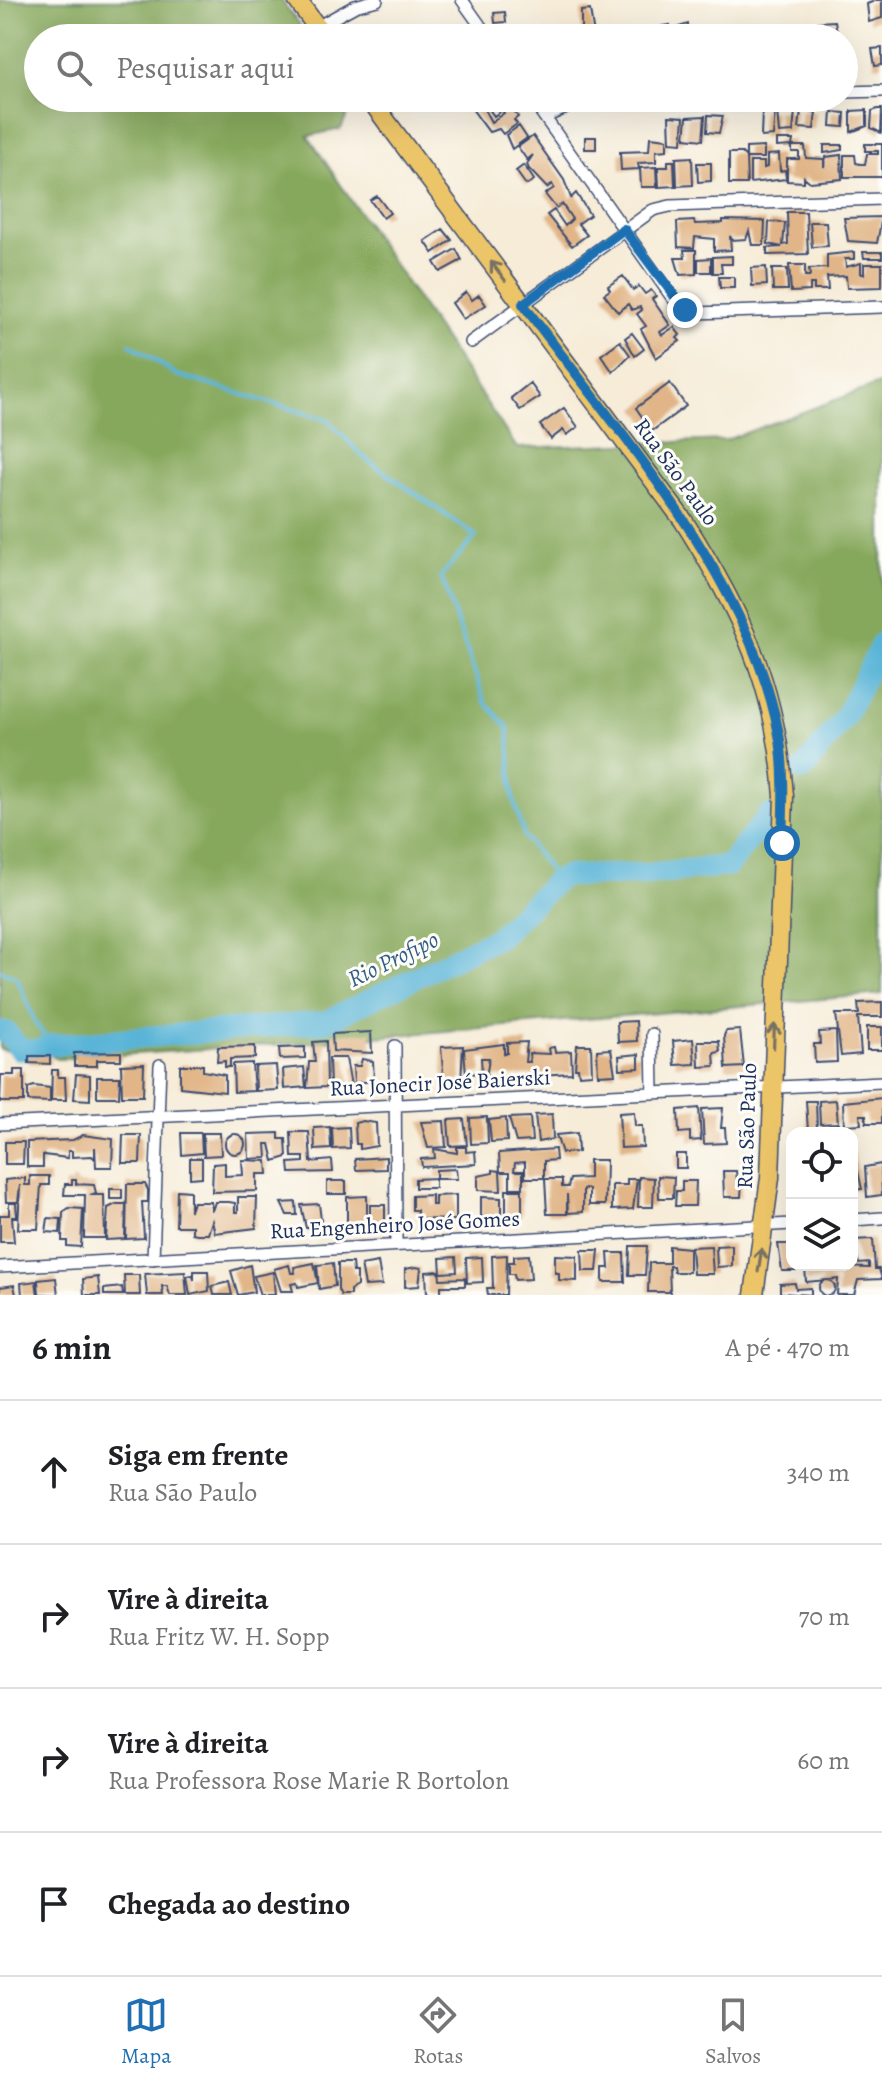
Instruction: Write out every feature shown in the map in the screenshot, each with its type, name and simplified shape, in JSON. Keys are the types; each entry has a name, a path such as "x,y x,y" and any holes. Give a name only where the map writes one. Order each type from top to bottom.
{"main road":[{"path":"297,0 315,24"},
{"name":"Rua São Paulo","path":"379,112 683,520 723,583 765,685 780,740 784,796 765,1225 754,1295"}],"street":[{"path":"331,24 355,6 377,0"},
{"path":"462,0 479,24"},
{"path":"858,92 882,91"},
{"path":"541,112 678,304 695,313 882,307"},
{"path":"545,117 557,112"},
{"path":"471,342 653,210 670,206 882,199"},
{"path":"652,1034 653,1093"},
{"path":"395,1046 396,1244"},
{"path":"153,1259 160,1065"},
{"name":"Rua Jonecir José Baierski","path":"0,1124 882,1082"},
{"path":"858,1220 882,1218"},
{"name":"Rua Engenheiro José Gomes","path":"0,1267 786,1224"}],"green space":[{"path":"0,0 281,0 299,24 24,24 24,112 349,112 341,129 308,136 517,448 726,440 882,383 882,994 315,1042 57,1059 28,1041 8,1051 0,1049"}],"building":[{"path":"882,0 882,18 869,22 867,4"},
{"path":"590,10 592,24 581,24 581,11"},
{"path":"505,12 506,22 495,23 494,13"},
{"path":"835,21 836,24 817,24"},
{"path":"882,48 882,65 875,66 872,49"},
{"path":"882,109 881,133 871,128 872,111"},
{"path":"867,110 867,126 851,132 851,112"},
{"path":"474,112 486,112 491,122 503,112 515,112 517,124 503,134 499,129 489,132"},
{"path":"762,112 775,112 773,136 761,137"},
{"path":"777,112 795,112 793,132 779,133"},
{"path":"801,112 816,112 814,129 799,128"},
{"path":"832,112 845,113 844,127 831,126"},
{"path":"708,115 723,116 719,133 707,132"},
{"path":"669,116 684,117 682,143 670,142"},
{"path":"705,116 703,140 685,138 687,117"},
{"path":"519,126 527,138 512,149 506,135"},
{"path":"533,136 564,180 571,198 576,193 590,215 578,224 587,235 572,246 547,215 554,210 565,226 572,219 562,204 556,208 545,194 554,188 552,184 547,188 529,169 527,164 533,155 527,160 518,147"},
{"path":"585,137 596,137 596,149 585,149"},
{"path":"650,137 667,139 667,150 656,151 656,162 638,163 639,169 621,170 620,152 649,151"},
{"path":"777,140 793,140 792,146 777,147"},
{"path":"865,144 882,144 882,177 844,177 844,155 855,155 856,163 865,164 867,154 878,154 878,151 865,151"},
{"path":"824,145 842,145 842,150 824,153"},
{"path":"792,146 805,146 806,158 824,159 824,167 826,157 841,155 842,179 810,182 804,177 804,182 787,181 787,159 799,159 799,152 792,152"},
{"path":"764,147 764,158 746,158 746,148"},
{"path":"729,153 742,153 746,157 747,184 729,184"},
{"path":"779,154 780,171 785,170 786,179 750,183 750,162 764,162 764,168 767,167 767,155"},
{"path":"692,157 693,185 677,186 676,158"},
{"path":"668,161 674,161 675,186 659,187 658,167 668,167"},
{"path":"697,163 711,163 711,181 698,182"},
{"path":"524,165 534,180 526,185 516,171"},
{"path":"656,167 657,187 641,187 640,168"},
{"path":"377,196 390,213 383,218 370,200"},
{"path":"787,212 806,212 808,254 767,255 767,248 782,247 768,244 769,222 785,223 783,245 788,244"},
{"path":"882,217 877,243 848,241 844,218"},
{"path":"723,220 765,221 764,245 752,245 749,231 746,239 732,240 730,236 731,250 714,251 714,239 695,237 694,248 678,247 677,222 723,223"},
{"path":"810,222 826,222 828,246 812,247"},
{"path":"443,229 452,240 433,253 425,241"},
{"path":"456,249 462,260 440,272 434,262"},
{"path":"684,250 696,250 696,274 680,275 675,258 685,258"},
{"path":"854,252 854,259 845,259 846,267 861,263 861,274 864,274 864,264 882,264 882,287 847,288 846,276 827,277 828,290 814,290 814,284 810,284 810,291 791,292 789,265 805,265 805,276 810,276 809,269 827,268 827,255"},
{"path":"863,252 882,252 882,258 864,258"},
{"path":"732,256 732,264 721,264 722,273 713,273 713,257"},
{"path":"711,258 711,272 698,272 698,259"},
{"path":"766,267 767,285 752,286 751,268"},
{"path":"772,269 787,269 788,290 773,290"},
{"path":"623,276 633,290 639,286 645,294 651,290 656,296 652,299 670,325 660,332 662,335 674,327 680,335 677,338 680,341 656,358 641,329 646,326 637,314 642,310 640,307 632,310 628,304 618,312 604,294 610,290 608,286"},
{"path":"719,277 734,277 734,288 720,288"},
{"path":"466,292 472,300 479,295 486,305 463,319 452,303"},
{"path":"632,333 644,349 635,356 625,338"},
{"path":"620,341 630,355 613,372 601,355"},
{"path":"530,383 540,397 520,410 511,398"},
{"path":"670,383 686,406 652,431 636,408"},
{"path":"564,408 578,427 567,435 563,430 551,439 540,425"},
{"path":"882,1002 882,1017 858,1017 861,1054 841,1056 836,1014 859,1014 858,1003"},
{"path":"636,1021 637,1041 618,1042 617,1022"},
{"path":"867,1027 882,1027 882,1050 867,1050"},
{"path":"740,1030 744,1067 726,1068 724,1036 726,1031"},
{"path":"836,1031 837,1062 815,1063 814,1044 820,1044 819,1032"},
{"path":"371,1032 372,1053 333,1051 332,1034"},
{"path":"693,1039 695,1064 675,1065 673,1041"},
{"path":"326,1041 327,1087 307,1088 309,1062 315,1062 313,1042"},
{"path":"698,1041 719,1041 720,1052 714,1053 715,1066 699,1067"},
{"path":"527,1042 525,1062 530,1062 529,1053 550,1054 549,1048 554,1047 555,1052 571,1051 572,1073 486,1078 489,1058 481,1058 482,1073 466,1074 464,1049 504,1044 504,1054 507,1053 507,1043"},
{"path":"577,1045 591,1045 592,1074 579,1075 578,1068 575,1068"},
{"path":"255,1046 255,1058 230,1059 230,1067 225,1067 225,1061 217,1062 218,1047"},
{"path":"463,1046 461,1081 444,1082 441,1047"},
{"path":"305,1047 305,1058 280,1059 279,1048"},
{"path":"611,1049 615,1074 598,1075 597,1050"},
{"path":"121,1052 121,1060 97,1060 97,1066 74,1066 74,1053"},
{"path":"639,1054 639,1068 620,1069 619,1056"},
{"path":"29,1056 50,1056 50,1064 29,1063"},
{"path":"329,1058 346,1058 351,1086 330,1087"},
{"path":"362,1059 373,1061 374,1081 354,1083 353,1066 360,1066"},
{"path":"252,1063 254,1091 234,1092 233,1064"},
{"path":"144,1064 143,1096 122,1096 121,1065"},
{"path":"180,1065 203,1065 203,1071 225,1075 225,1092 180,1087"},
{"path":"276,1065 278,1090 256,1091 255,1066"},
{"path":"304,1067 306,1087 284,1089 283,1069"},
{"path":"14,1070 24,1070 24,1102 0,1102 1,1075 14,1075"},
{"path":"52,1070 58,1070 58,1077 65,1077 66,1100 51,1100"},
{"path":"76,1074 90,1075 90,1100 74,1099"},
{"path":"97,1077 120,1077 119,1097 97,1097"},
{"path":"28,1088 50,1088 50,1102 28,1101"},
{"path":"882,1098 882,1123 866,1123 866,1115 860,1115 861,1124 844,1125 843,1102"},
{"path":"836,1100 838,1123 820,1124 819,1101"},
{"path":"806,1101 816,1101 817,1127 808,1127"},
{"path":"699,1108 701,1140 690,1141 690,1132 679,1133 678,1110"},
{"path":"723,1108 721,1128 725,1128 726,1143 704,1144 702,1109"},
{"path":"634,1112 635,1126 642,1126 643,1147 621,1148 619,1113"},
{"path":"552,1114 553,1139 538,1142 535,1115"},
{"path":"487,1117 488,1143 471,1144 470,1118"},
{"path":"530,1117 532,1141 516,1142 509,1118"},
{"path":"506,1118 507,1141 491,1142 489,1120"},
{"path":"464,1119 467,1145 450,1146 448,1120"},
{"path":"444,1121 446,1147 428,1148 421,1122"},
{"path":"355,1123 376,1123 377,1146 360,1149 360,1144 356,1144"},
{"path":"330,1127 331,1149 315,1150 314,1128"},
{"path":"349,1127 350,1148 333,1149 332,1128"},
{"path":"291,1132 309,1132 311,1162 332,1160 333,1172 290,1173 289,1163 304,1162 304,1157 292,1157"},
{"path":"181,1133 201,1133 202,1153 182,1155"},
{"path":"203,1133 220,1133 221,1155 204,1156"},
{"path":"279,1133 279,1139 286,1139 287,1157 274,1161 270,1144 266,1144 267,1158 249,1159 248,1134"},
{"path":"577,1133 578,1152 562,1153 556,1135"},
{"path":"235,1134 242,1137 245,1144 242,1151 235,1154 228,1151 225,1144 228,1137"},
{"path":"83,1135 113,1139 112,1167 96,1167 95,1147 95,1159 92,1156 72,1157 72,1151 68,1151 68,1158 43,1155 43,1167 27,1167 27,1142 73,1140"},
{"path":"123,1135 141,1135 140,1163 122,1163"},
{"path":"5,1142 24,1142 23,1164 5,1164"},
{"path":"457,1147 466,1147 466,1152 475,1151 476,1164 422,1167 421,1159 435,1158 434,1149 457,1153"},
{"path":"555,1149 556,1160 544,1161 544,1178 525,1178 525,1162 515,1163 514,1171 523,1171 523,1188 510,1188 510,1172 500,1172 499,1153"},
{"path":"676,1154 686,1154 686,1168 676,1168"},
{"path":"386,1157 386,1169 356,1170 355,1159"},
{"path":"190,1158 202,1158 202,1177 190,1178"},
{"path":"242,1160 267,1161 268,1174 257,1174 257,1191 212,1192 213,1164 225,1163 225,1176 243,1175"},
{"path":"589,1160 606,1160 605,1205 589,1205 589,1189 583,1189 583,1212 568,1213 567,1194 567,1214 547,1214 545,1179 562,1179 562,1187 568,1187 570,1179 589,1178"},
{"path":"881,1164 882,1195 867,1197 865,1167"},
{"path":"456,1169 457,1179 436,1179 436,1170"},
{"path":"493,1170 500,1171 501,1191 478,1190 478,1176 493,1173"},
{"path":"723,1171 736,1171 737,1181 742,1181 741,1197 724,1197"},
{"path":"30,1176 49,1176 49,1185 41,1185 38,1229 18,1229 20,1185 18,1202 6,1202 5,1180 25,1178 25,1185 30,1185"},
{"path":"658,1176 674,1177 673,1198 659,1198"},
{"path":"639,1177 654,1178 653,1207 638,1207"},
{"path":"435,1178 435,1188 415,1188 415,1179"},
{"path":"627,1179 637,1179 633,1209 612,1210 612,1185 627,1185"},
{"path":"72,1180 76,1180 76,1184 94,1185 96,1193 90,1195 104,1195 105,1238 84,1238 85,1195 64,1195 65,1184 72,1184"},
{"path":"327,1181 346,1181 346,1194 327,1194"},
{"path":"682,1181 696,1181 695,1206 675,1206 676,1191 682,1191"},
{"path":"127,1184 145,1184 148,1190 148,1202 142,1202 144,1238 126,1239"},
{"path":"110,1189 122,1189 122,1199 110,1199"},
{"path":"177,1190 190,1191 190,1211 193,1202 211,1202 212,1211 215,1202 229,1202 235,1203 235,1212 238,1212 238,1197 257,1197 256,1228 215,1233 212,1221 208,1234 197,1234 192,1233 192,1226 176,1226"},
{"path":"506,1190 522,1190 522,1216 506,1216"},
{"path":"432,1195 432,1205 435,1205 435,1196 456,1195 456,1220 417,1219 417,1210 412,1210 412,1196"},
{"path":"367,1196 367,1225 347,1225 347,1197"},
{"path":"481,1197 501,1198 501,1216 481,1217"},
{"path":"296,1202 297,1215 287,1215 281,1203"},
{"path":"9,1203 16,1203 17,1217 12,1217 14,1242 0,1242 0,1215 9,1215"},
{"path":"126,1204 125,1239 106,1240 108,1208"},
{"path":"319,1204 322,1228 306,1228 301,1205"},
{"path":"370,1205 385,1205 385,1224 370,1224"},
{"path":"69,1208 83,1209 81,1247 67,1246 67,1241 62,1241 63,1212"},
{"path":"48,1218 61,1219 60,1233 46,1232"},
{"path":"873,1239 875,1269 879,1269 882,1279 858,1280 854,1295 837,1295 838,1279 806,1282 805,1271 858,1271 858,1268 869,1268 869,1263 859,1264 858,1240"},
{"path":"778,1244 786,1244 786,1271 782,1271"},
{"path":"732,1245 732,1266 717,1267 716,1246"},
{"path":"630,1246 647,1246 645,1275 629,1275"},
{"path":"669,1246 689,1248 689,1272 674,1272 673,1266 669,1266 670,1292 648,1292 649,1263 669,1263"},
{"path":"711,1246 713,1274 693,1274 691,1247"},
{"path":"582,1250 599,1250 597,1271 583,1271"},
{"path":"608,1253 624,1253 625,1282 603,1282 603,1268 609,1268"},
{"path":"507,1255 506,1295 488,1295 487,1288 493,1288 492,1256"},
{"path":"529,1255 531,1279 515,1280 514,1274 509,1274 509,1262 514,1262 514,1256"},
{"path":"555,1255 577,1256 577,1281 559,1280 559,1273 555,1273"},
{"path":"456,1257 457,1272 441,1273 440,1258"},
{"path":"482,1257 483,1282 467,1283 466,1258"},
{"path":"378,1262 382,1285 365,1286 361,1265"},
{"path":"314,1263 318,1283 298,1287 297,1283 291,1284 293,1291 281,1291 274,1269 289,1265 291,1273 295,1273 294,1267"},
{"path":"333,1263 335,1286 319,1289 317,1265"},
{"path":"338,1263 352,1263 353,1272 357,1272 357,1286 350,1290 350,1295 341,1295 338,1290"},
{"path":"250,1265 254,1292 238,1295 231,1271"},
{"path":"421,1268 419,1286 405,1287 405,1269"},
{"path":"194,1271 208,1271 209,1291 190,1295 187,1276 193,1275 194,1280"},
{"path":"439,1271 440,1279 465,1278 465,1286 441,1286 441,1294 427,1294 426,1272"},
{"path":"185,1272 187,1295 170,1295 167,1286 162,1286 163,1295 147,1295 145,1274"},
{"path":"273,1272 275,1295 260,1295 254,1276"},
{"path":"124,1275 139,1275 140,1295 125,1295"},
{"path":"98,1277 100,1295 84,1295 83,1279"},
{"path":"56,1278 58,1295 39,1294 38,1280"},
{"path":"824,1280 830,1280 835,1285 832,1295 822,1295 819,1291 819,1285"},
{"path":"36,1281 38,1295 22,1295 21,1283"},
{"path":"229,1282 232,1295 214,1295 212,1286"},
{"path":"795,1283 796,1289 811,1288 811,1295 780,1293 780,1284"},
{"path":"14,1285 16,1295 0,1295 0,1287"},
{"path":"122,1287 123,1295 104,1295 104,1289"}],"waterway":[{"path":"130,344 177,375 328,420 363,457 476,536 441,576 485,702 508,727 513,796 524,836 557,880"},
{"name":"Rio Profipo","path":"803,770 845,717 882,643"},
{"name":"Rio Profipo","path":"0,1031 6,1032 20,1049 35,1051 51,1045 325,1022 498,937 557,880 566,876 646,874 728,866 768,816"},
{"path":"0,970 17,978 36,1024 51,1045"}],"route":[{"path":"685,310 671,296 624,229 523,304 683,520 723,583 765,685 780,740 784,796 782,843"}]}
